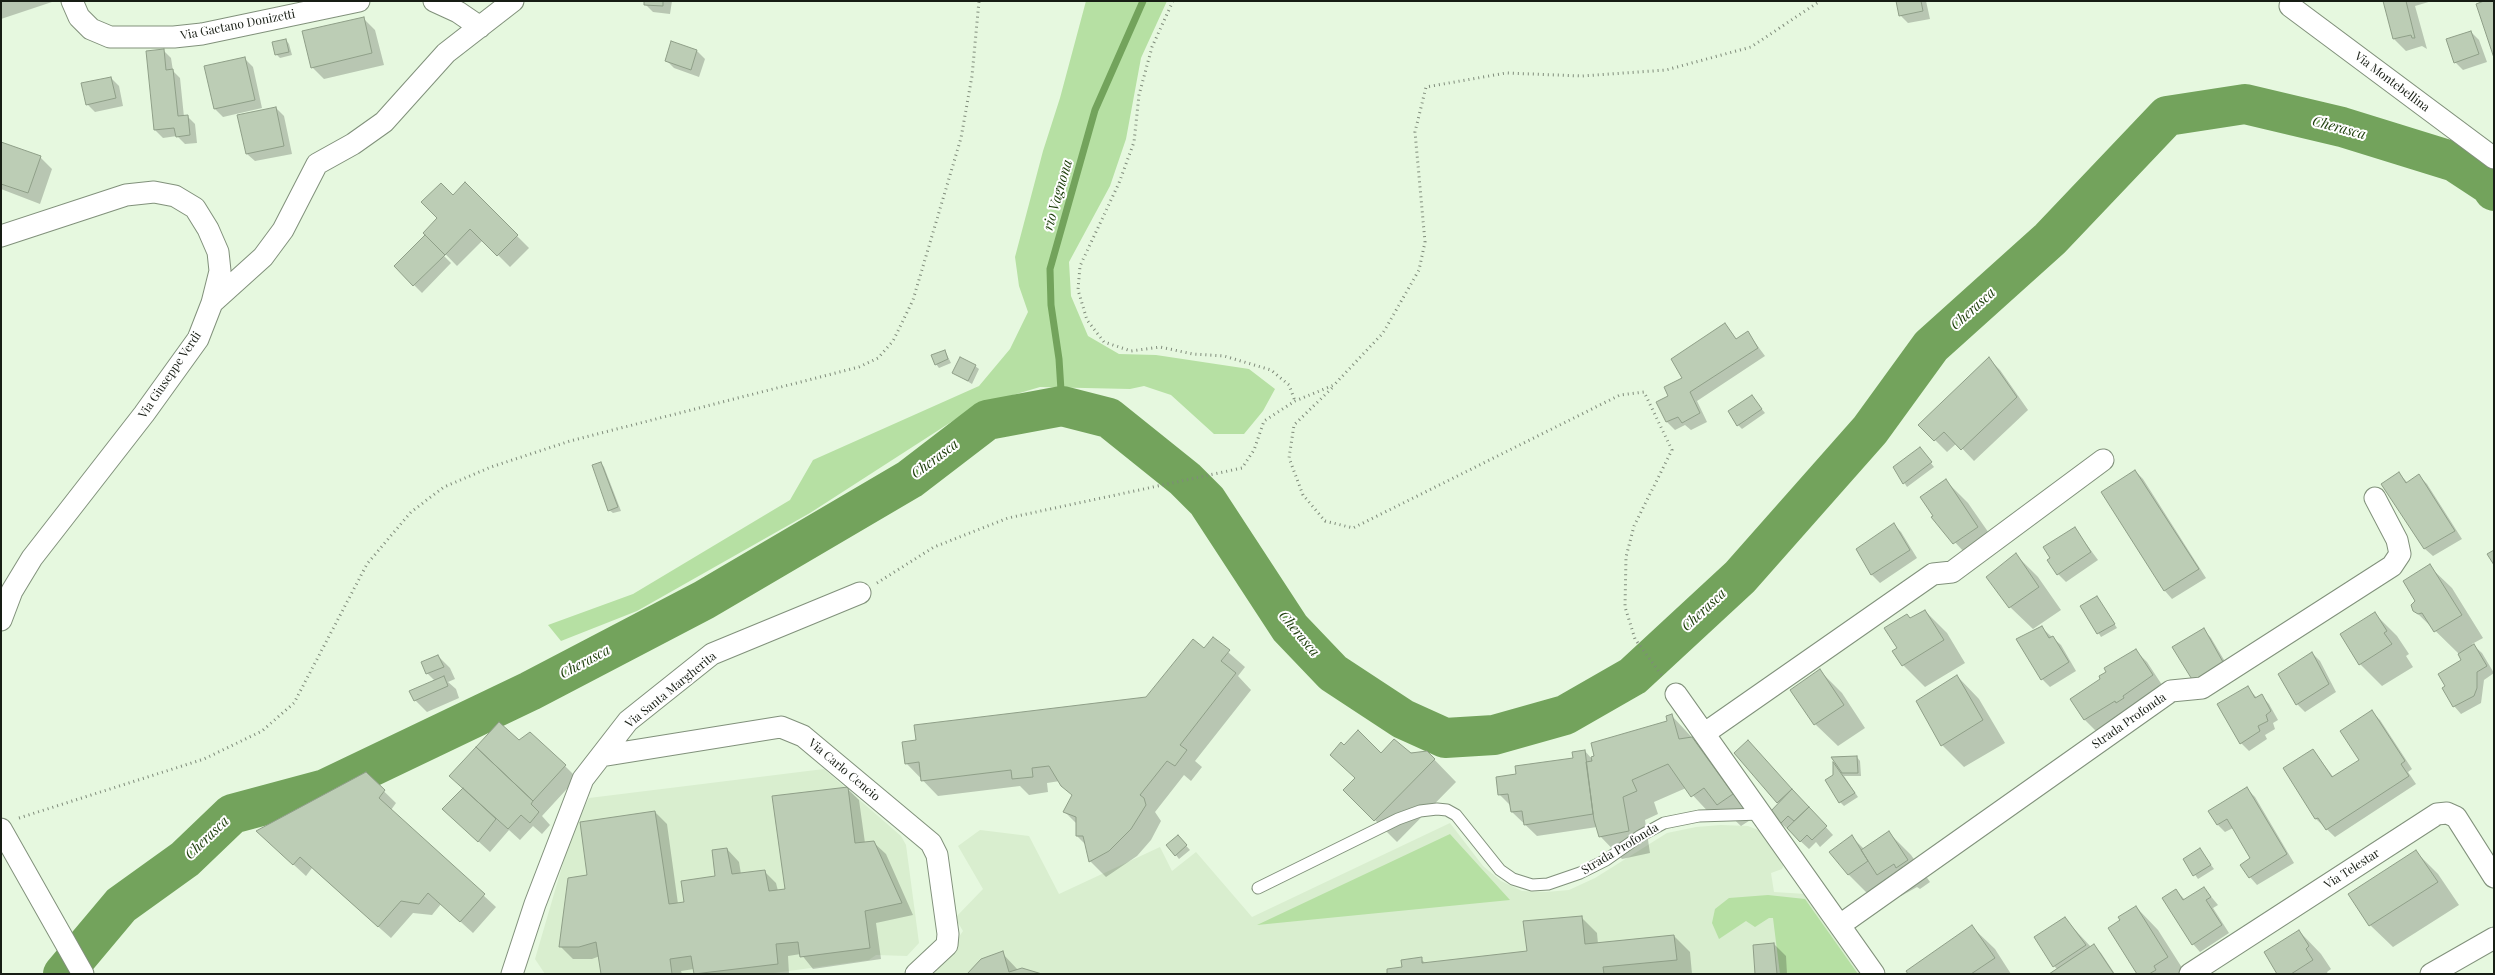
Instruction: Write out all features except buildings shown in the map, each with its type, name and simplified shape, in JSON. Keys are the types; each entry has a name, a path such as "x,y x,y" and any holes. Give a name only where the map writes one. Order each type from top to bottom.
{"street":[{"name":"Via Gaetano Donizetti","path":"72,1 79,18 91,29 110,37 202,34 359,1"},
{"path":"434,1 458,12 480,28"},
{"path":"212,303 263,257 283,230 318,164 384,122 446,53 513,1"},
{"name":"Via Montebellina","path":"2290,6 2494,158"},
{"name":"Via Giuseppe Verdi","path":"1,236 126,194 154,192 175,196 195,208 208,229 218,252 220,271 212,303 198,339 144,414 32,558 12,591 1,620"},
{"path":"1705,733 1933,574 1952,572 2103,460"},
{"name":"Strada Profonda","path":"1840,925 2171,691 2202,688 2392,566 2400,554 2397,540 2375,498"},
{"name":"Via Santa Margherita","path":"512,974 535,904 584,779 628,721 712,654 860,593"},
{"path":"1676,694 1874,974"},
{"name":"Via Carlo Cencio","path":"601,756 780,727 802,736 931,843 937,855 948,934 947,945 916,974"},
{"name":"Via Telestar","path":"2190,974 2437,814 2447,813 2456,818 2494,877"},
{"path":"6,825 51,921 83,974"},
{"path":"2431,974 2494,938"}],"lane":[{"name":"Strada Profonda","path":"1258,888 1398,819 1420,811 1437,808 1447,810 1456,815 1500,870 1513,879 1532,885 1548,884 1580,874 1606,860 1640,836 1664,823 1699,816 1760,814"}],"path":[{"path":"6,825 204,759 262,731 294,703 367,564 411,512 444,487 491,467 570,441 859,367 878,358 892,340 913,300 961,138 972,76 978,1"},
{"path":"1173,1 1152,47 1139,95 1134,142 1119,183 1080,266 1078,290 1087,320 1104,342 1131,352 1160,347 1193,354 1224,356 1271,370 1289,385 1295,401"},
{"path":"1676,694 1635,639 1625,607 1626,557 1634,526 1672,450 1644,392 1620,395 1353,528 1325,521 1303,495 1289,458 1294,425 1383,333 1419,270 1425,242 1415,132 1426,88 1506,73 1582,76 1666,70 1751,47 1820,1"},
{"path":"860,593 934,547 1008,518 1242,468 1254,450 1264,421 1295,401 1334,385"}],"shaded area":[{"path":"824,769 901,836 906,845 919,943 907,956 876,955 869,960 767,974 545,974 535,959 573,829 589,798"},
{"path":"1450,823 1483,866 1501,881 1522,891 1546,892 1569,890 1595,878 1667,833 1696,827 1721,825 1748,826 1763,832 1784,864 1782,869 1771,873 1774,892 1806,894 1862,974 934,974 963,931 955,918 983,889 958,846 980,830 1029,836 1059,894 1160,847 1172,871 1196,852 1252,917"}],"green space":[{"path":"1086,1 1167,1 1141,58 1126,139 1110,186 1069,262 1071,296 1088,336 1119,354 1156,355 1249,369 1275,389 1263,411 1244,434 1214,434 1171,395 1144,386 1130,389 1040,387 976,406 810,513 637,611 561,641 548,625 633,594 790,500 813,460 979,386 1010,349 1028,312 1019,286 1015,257"},
{"path":"1450,834 1510,900 1257,925"},
{"path":"1768,895 1805,899 1858,974 1780,974 1773,918 1769,918 1755,927 1746,921 1719,939 1712,923 1715,909 1729,898"}],"waterway":[{"name":"rio Vagnona","path":"1062,406 1059,359 1051,305 1050,269 1095,110 1143,1"},
{"name":"Cherasca","path":"63,974 121,905 185,859 232,814 325,789 530,691 704,600 910,479 987,420 1062,406 1109,418 1185,479 1207,501 1290,628 1333,673 1403,719 1445,738 1494,735 1565,715 1633,676 1740,577 1870,430 1931,346 2050,239 2167,116 2245,104 2342,127 2455,162 2490,185 2494,191"}]}
